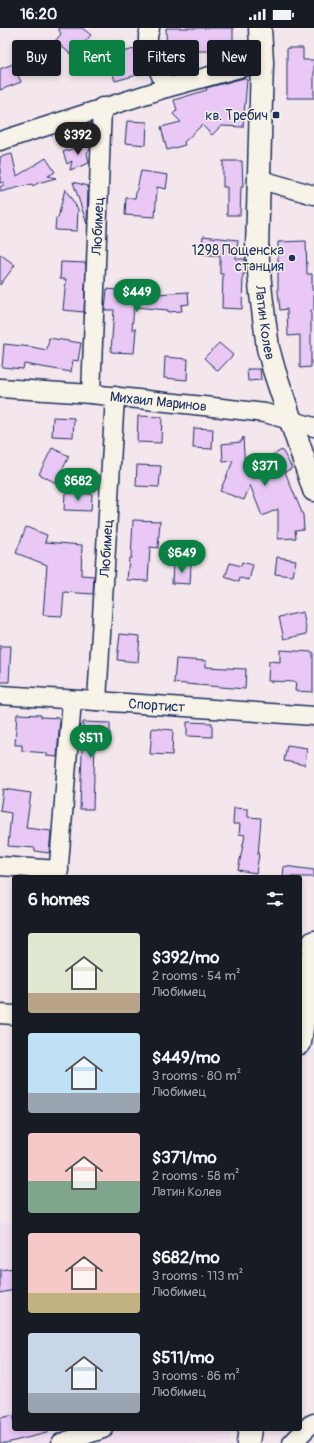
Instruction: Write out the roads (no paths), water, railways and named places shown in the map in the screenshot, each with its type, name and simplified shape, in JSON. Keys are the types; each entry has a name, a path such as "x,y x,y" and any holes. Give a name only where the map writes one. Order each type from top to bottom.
{"main road":[{"name":"Латин Колев","path":"260,28 262,62 257,249 261,294 268,348 290,420 314,490"},
{"path":"302,1031 314,942"},
{"path":"248,1443 250,1431"}],"street":[{"path":"150,28 148,44 166,88"},
{"path":"0,141 102,107 262,62"},
{"name":"Любимец","path":"91,394 102,107"},
{"path":"258,179 314,195"},
{"name":"Михаил Маринов","path":"0,388 115,396 265,414 314,427"},
{"name":"Любимец","path":"97,701 115,396"},
{"name":"Спортист","path":"0,695 314,716"},
{"path":"0,866 58,874 72,700"},
{"path":"0,1014 12,1015"},
{"path":"292,1443 310,1425 314,1423"},
{"path":"65,1438 95,1431"}],"place":[{"name":"кв. Требич","path":"276,115"},
{"name":"1298 Пощенска станция","path":"292,258"}]}
